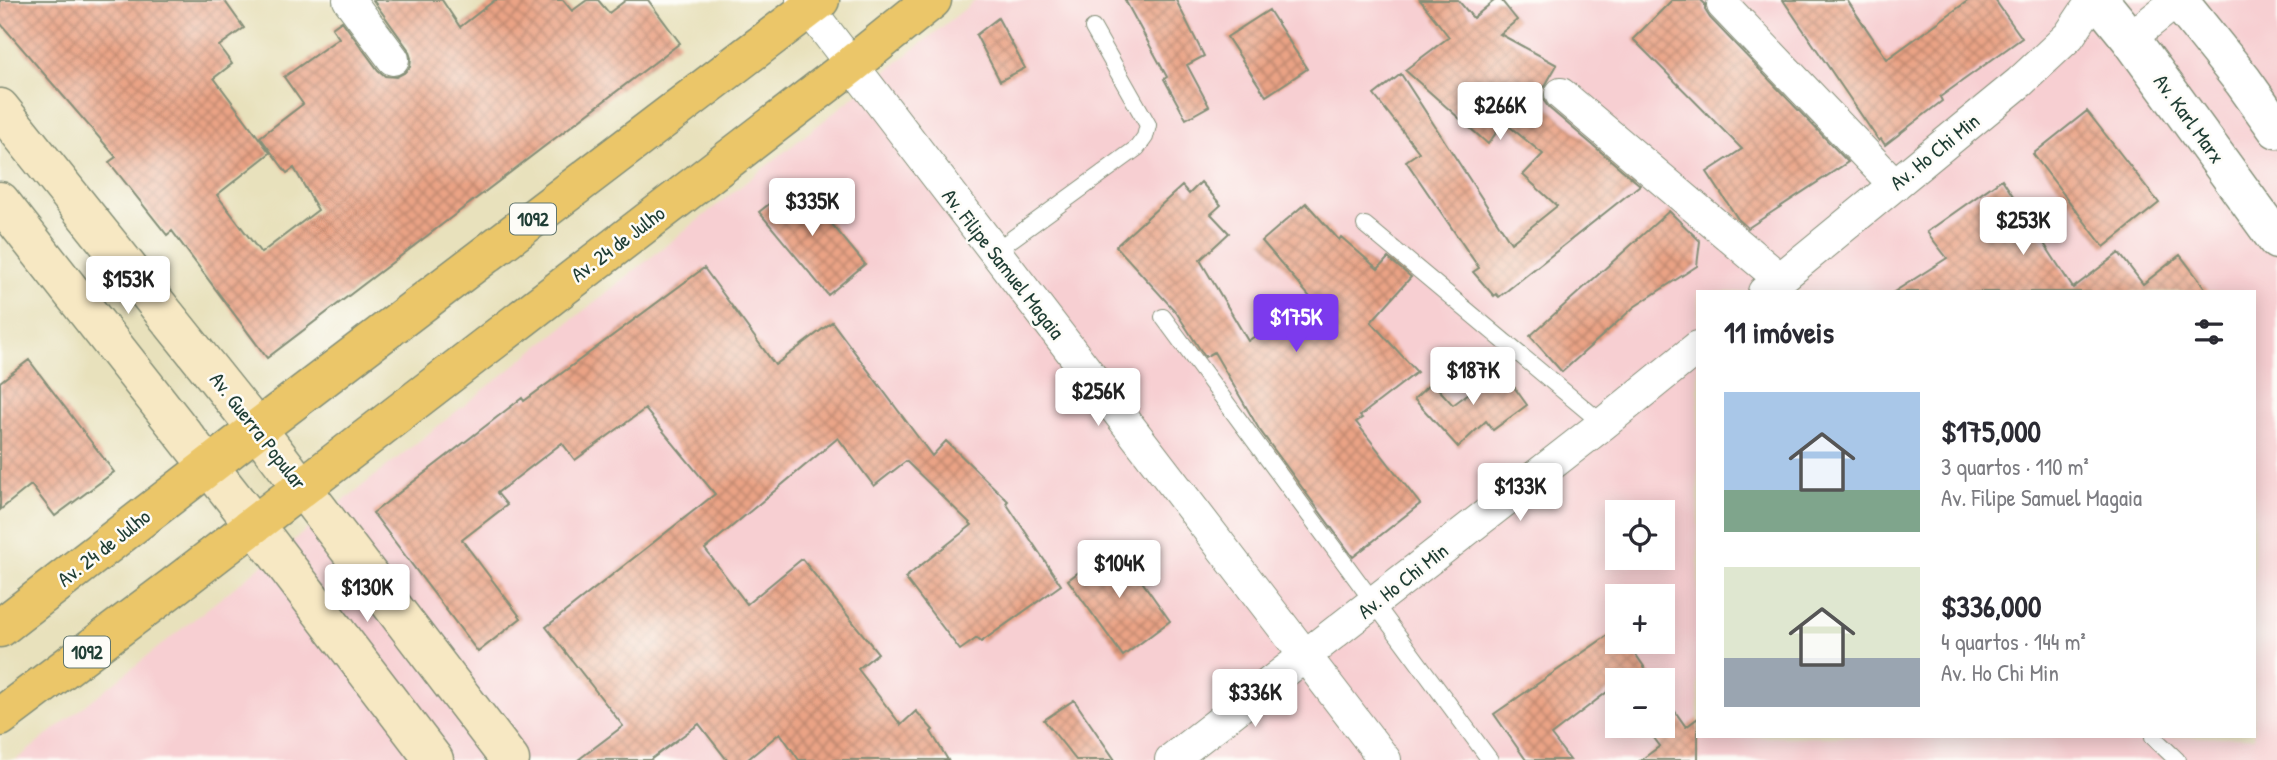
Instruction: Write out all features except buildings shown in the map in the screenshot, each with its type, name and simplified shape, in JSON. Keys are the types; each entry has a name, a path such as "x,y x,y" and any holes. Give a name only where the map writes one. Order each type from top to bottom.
{"main road":[{"name":"Av. 24 de Julho","path":"0,717 173,587 932,0"},
{"name":"1092","path":"257,429 810,3"},
{"name":"Av. Guerra Popular","path":"0,108 302,486 510,760"},
{"path":"0,201 254,524 434,760"},
{"name":"Av. 24 de Julho","path":"0,628 257,429"}],"street":[{"path":"349,0 393,59"},
{"name":"Av. Ho Chi Min","path":"1772,286 2020,82 2069,36 2093,0"},
{"name":"Av. Karl Marx","path":"2099,0 2130,38 2277,240"},
{"path":"2130,38 2178,0 2277,129"},
{"name":"Av. Filipe Samuel Magaia","path":"810,3 850,66 1385,760"},
{"path":"1723,5 1895,186"},
{"path":"1561,94 1772,286"},
{"name":"Av. Ho Chi Min","path":"1171,760 1374,604 1696,349"}],"lane":[{"path":"994,252 1137,148 1145,137 1148,125 1093,28"},
{"path":"1365,225 1603,424"},
{"path":"1163,317 1490,760"},
{"path":"2153,738 2177,760"}],"shaded area":[{"path":"976,0 2277,0 2277,760 16,760"}]}
